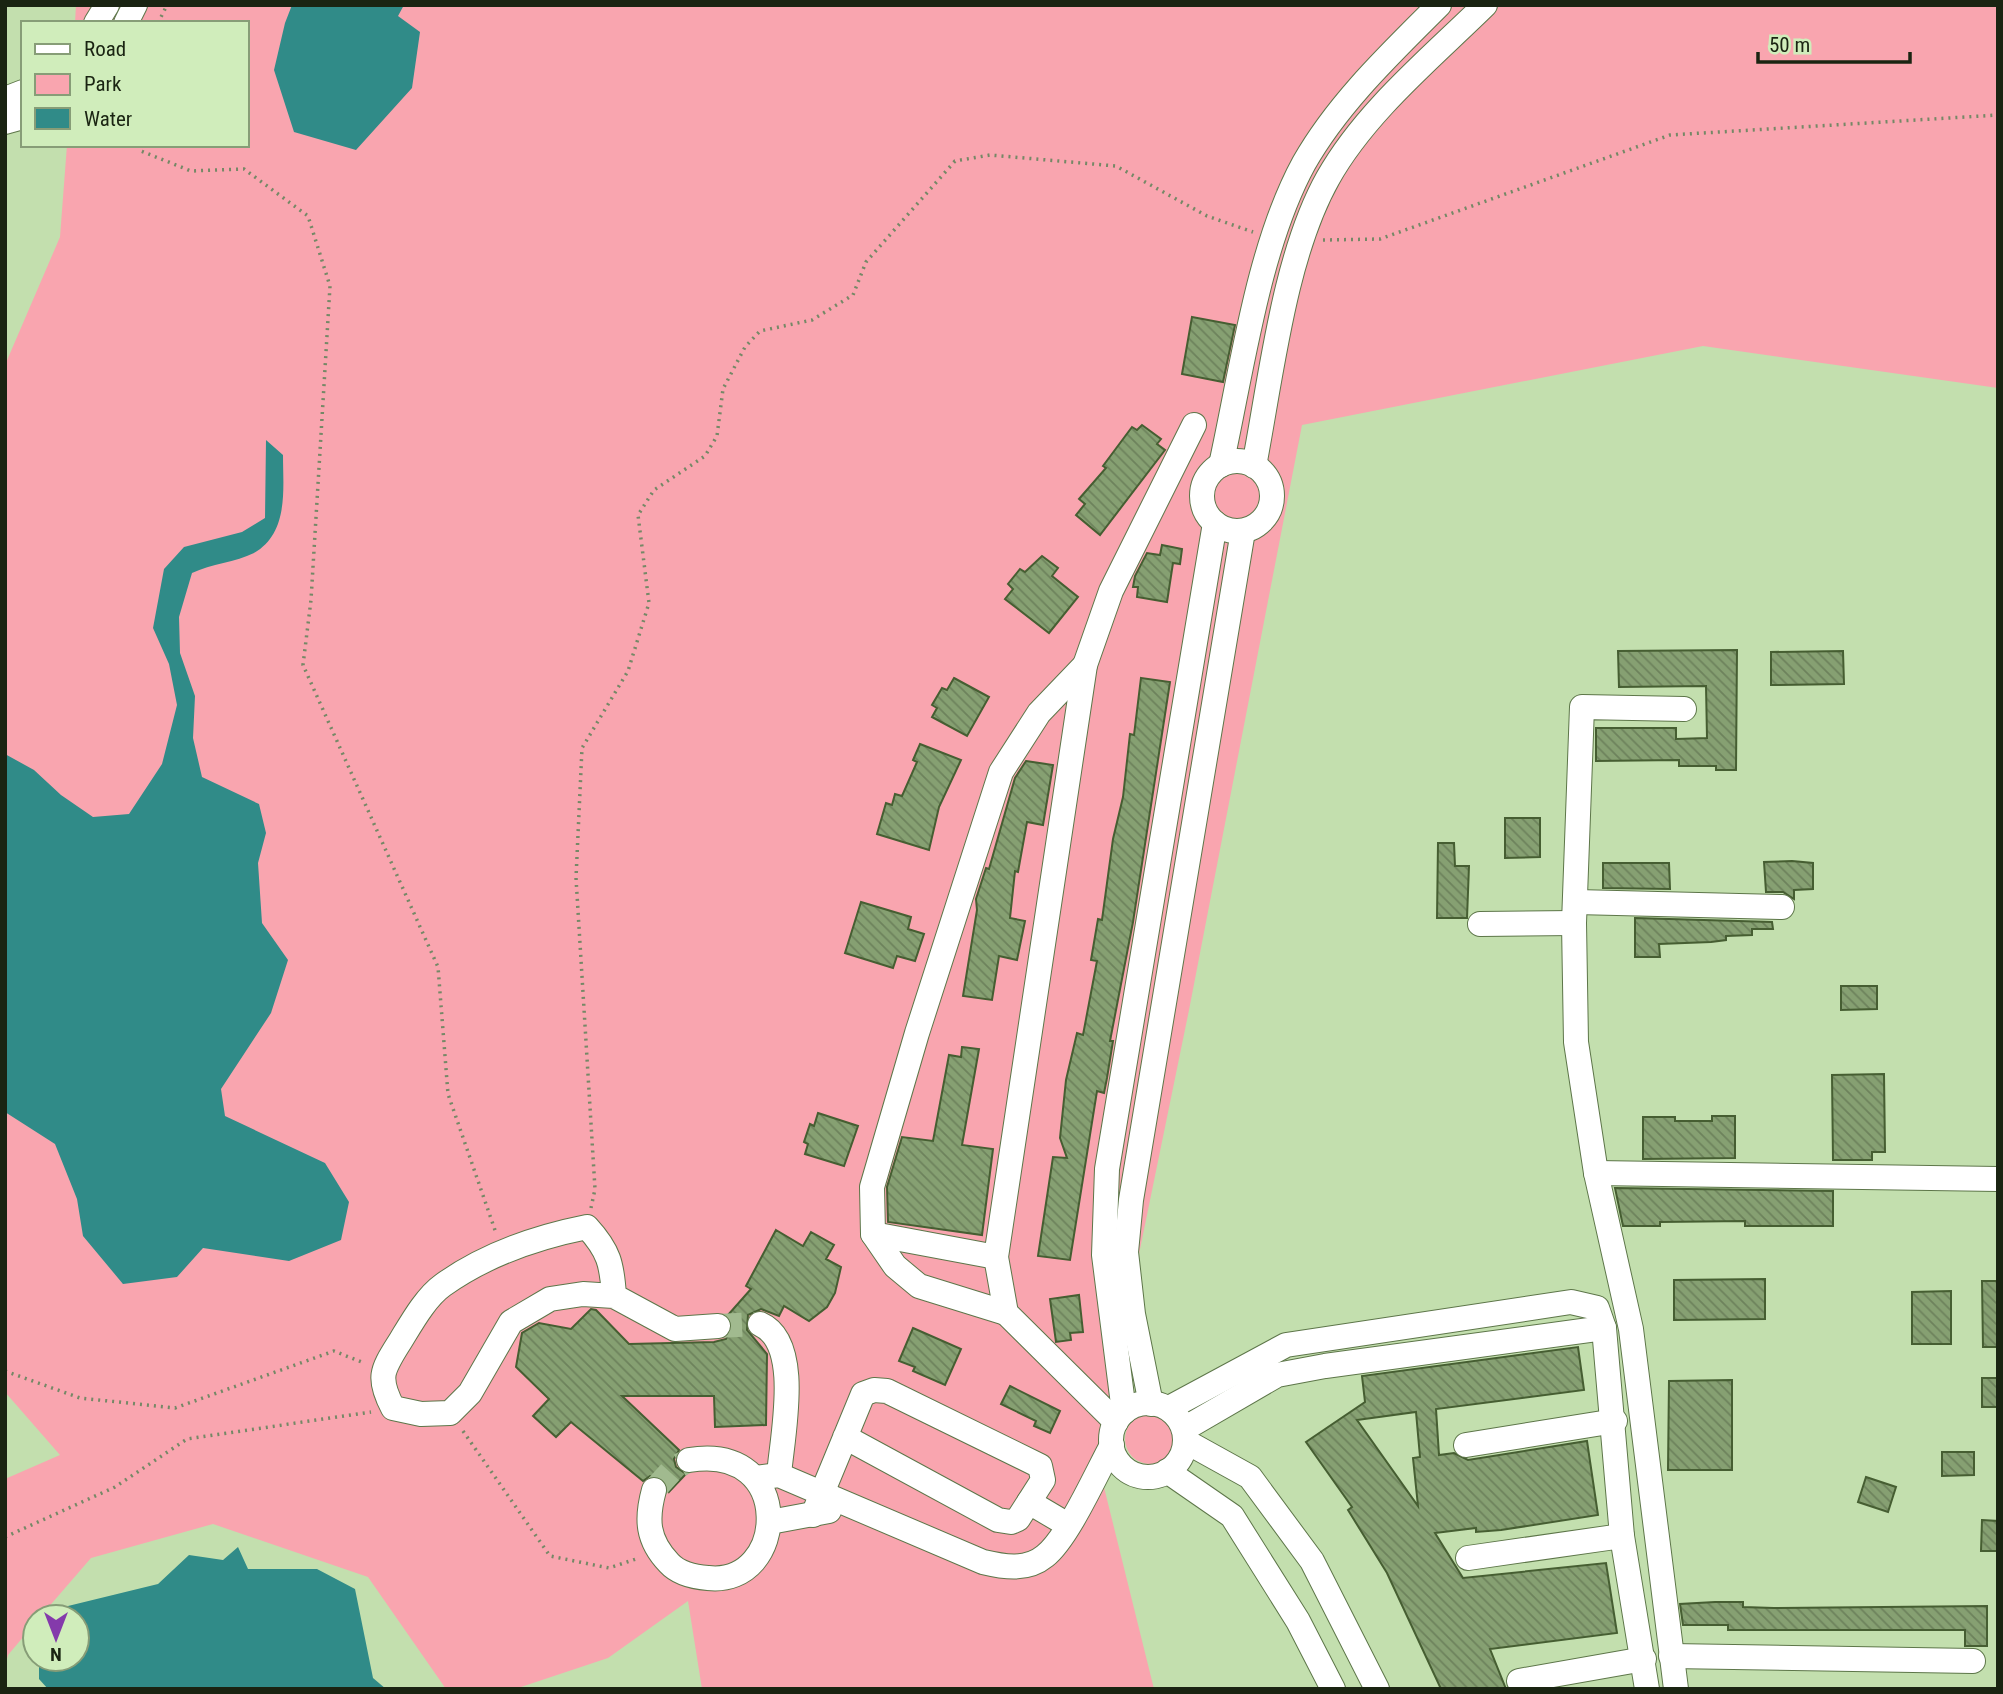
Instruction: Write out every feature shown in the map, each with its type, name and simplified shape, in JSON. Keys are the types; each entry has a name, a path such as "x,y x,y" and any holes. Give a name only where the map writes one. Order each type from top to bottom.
{"street":[{"path":"97,21 107,5"},
{"path":"127,21 135,5"},
{"path":"1221,465 1243,462 1254,466 1269,481 1272,502 1262,521 1243,531 1223,528 1215,523 1207,515 1202,493 1205,481 1221,465 1272,235 1304,163 1325,132 1375,69 1439,5"},
{"path":"1254,466 1300,241 1328,178 1359,134 1485,5"},
{"path":"1272,235 1300,241"},
{"path":"1006,1313 996,1256 1085,665 1111,591 1194,425"},
{"path":"1215,523 1107,1168 1104,1255 1117,1426 1115,1456 1132,1473 1156,1476 1167,1471 1180,1459 1184,1435 1277,1376 1325,1366 1604,1328"},
{"path":"1243,531 1131,1200 1126,1252 1133,1314 1160,1406 1184,1435 1250,1477 1312,1561 1377,1689"},
{"path":"1085,665 1039,713 1001,772 960,894 872,1188 873,1234 895,1266 919,1286 1006,1313 1117,1426"},
{"path":"1675,1689 1631,1329 1596,1173 1576,1042 1575,913 1582,707 1684,709"},
{"path":"1480,924 1575,913 1782,907"},
{"path":"1596,1173 1998,1179"},
{"path":"614,1296 612,1269 604,1245 587,1227 555,1234 502,1253 442,1286 412,1322 383,1370 384,1390 393,1408 421,1414 450,1413 470,1393 511,1322 550,1299 583,1294 614,1296 675,1329 718,1326"},
{"path":"873,1234 996,1256"},
{"path":"689,1460 707,1457 725,1459 767,1477 822,1491 984,1562 1004,1567 1020,1567 1046,1556 1068,1525 1117,1426 1133,1406 1160,1406 1286,1345 1571,1302 1597,1308 1604,1328 1615,1421 1622,1536 1647,1689"},
{"path":"654,1490 648,1515 650,1534 657,1551 672,1567 692,1577 714,1579 735,1574 753,1561 765,1543 770,1522 767,1477 787,1365 779,1339 771,1329 760,1324"},
{"path":"813,1515 822,1491 863,1394 874,1390 887,1391 1040,1466 1043,1480 1018,1519 998,1520 845,1437"},
{"path":"1466,1445 1615,1421"},
{"path":"1167,1471 1232,1516 1298,1621 1333,1689"},
{"path":"1029,1502 1068,1525"},
{"path":"770,1522 853,1506"},
{"path":"1468,1558 1622,1536"},
{"path":"1671,1656 1973,1661"},
{"path":"1519,1681 1644,1659"}],"path":[{"path":"159,21 166,5"},
{"path":"1300,241 1380,239 1670,135 1998,115"},
{"path":"140,147 141,151 191,171 244,169 308,216 330,286 311,600 303,665 438,967 448,1094 502,1253"},
{"path":"587,1227 595,1189 576,878 582,748 628,671 649,603 638,515 654,489 705,456 717,436 723,389 745,347 760,331 812,320 853,295 866,262 955,161 990,155 1116,166 1207,216 1241,230 1272,235"},
{"path":"5,1371 80,1398 175,1408 334,1351 383,1370"},
{"path":"5,1537 115,1487 187,1439 393,1408"},
{"path":"450,1413 550,1556 609,1569 657,1551"}],"green space":[{"path":"76,5 1998,5 1998,388 1703,346 1302,425 1189,1010 1097,1459 1154,1689 702,1689 688,1601 608,1658 515,1689 446,1689 368,1577 213,1524 91,1558 52,1603 21,1603 21,1640 8,1655 5,1667 5,1479 60,1455 5,1392 5,365 60,237 67,147 248,147 248,21 75,21"},
{"path":"1150,1414 1168,1421 1175,1439 1168,1457 1150,1464 1132,1457 1125,1439 1132,1421"}],"water":[{"path":"292,5 404,5 398,16 420,32 412,88 356,150 294,132 274,70"},
{"path":"266,440 283,455 283,496 279,522 265,544 254,553 192,573 179,617 180,653 195,696 193,738 202,777 259,804 266,833 258,863 262,923 288,960 271,1013 221,1089 225,1116 325,1163 349,1202 341,1240 289,1261 203,1248 177,1277 123,1284 83,1236 77,1199 55,1144 5,1112 5,754 34,770 61,795 93,817 129,814 162,764 177,705 169,664 153,628 164,569 184,547 242,532 265,518"},
{"path":"238,1547 248,1569 317,1569 355,1589 373,1678 386,1689 48,1689 39,1679 39,1673 91,1673 91,1603 80,1603 158,1584 189,1555 223,1560"}],"building":[{"path":"1192,317 1235,325 1223,382 1182,374"},
{"path":"1142,425 1161,439 1157,444 1165,450 1100,535 1076,515 1085,504 1079,499 1106,468 1103,466 1132,427 1137,430"},
{"path":"1162,545 1182,549 1180,564 1173,563 1167,602 1137,597 1138,587 1133,587 1135,576 1147,553 1160,555"},
{"path":"1042,556 1058,568 1052,576 1078,597 1049,633 1005,599 1013,589 1008,584 1020,569 1025,572"},
{"path":"1737,650 1736,770 1716,770 1716,766 1679,766 1679,760 1596,761 1596,728 1676,728 1676,739 1707,738 1706,686 1619,687 1618,651"},
{"path":"1843,651 1844,684 1771,685 1771,652"},
{"path":"954,678 989,697 967,736 932,717 937,708 932,705 942,688 947,690"},
{"path":"1141,678 1170,682 1133,922 1110,1041 1113,1041 1107,1078 1104,1093 1097,1091 1070,1260 1038,1256 1053,1157 1067,1158 1060,1138 1066,1080 1077,1033 1083,1035 1097,961 1091,960 1098,919 1102,920 1113,839 1123,797 1130,734 1134,735"},
{"path":"920,744 961,760 939,807 929,850 877,834 886,803 892,805 895,794 902,796 917,762 913,760"},
{"path":"1026,761 1053,765 1043,825 1027,822 1018,872 1015,871 1010,918 1025,921 1017,960 999,956 992,1000 963,996 977,910 976,899 986,868 989,869 1015,778"},
{"path":"1505,818 1540,818 1540,857 1505,858"},
{"path":"1438,843 1454,843 1455,866 1469,866 1467,918 1437,918"},
{"path":"1764,862 1813,863 1813,889 1794,890 1794,899 1783,892 1766,892"},
{"path":"1603,863 1669,863 1670,889 1603,888"},
{"path":"861,902 911,917 908,929 924,934 915,961 897,956 893,968 845,953"},
{"path":"1635,918 1772,922 1773,929 1752,929 1752,935 1726,936 1726,940 1711,942 1659,944 1660,957 1635,957"},
{"path":"1841,986 1877,986 1877,1009 1841,1010"},
{"path":"962,1047 979,1049 962,1145 993,1149 982,1235 888,1222 887,1187 902,1137 933,1141 949,1055 961,1057"},
{"path":"1884,1074 1885,1152 1872,1152 1872,1160 1833,1160 1832,1075"},
{"path":"818,1113 858,1126 844,1166 805,1154 808,1144 804,1142 810,1124 814,1126"},
{"path":"1712,1116 1735,1116 1735,1158 1643,1159 1643,1117 1675,1117 1675,1121 1712,1121"},
{"path":"1615,1188 1833,1191 1833,1226 1745,1226 1745,1221 1660,1222 1660,1226 1623,1226"},
{"path":"776,1230 803,1246 811,1232 834,1245 826,1259 841,1267 835,1293 827,1307 809,1321 784,1306 779,1316 761,1309 748,1315 747,1330 767,1354 766,1425 715,1427 714,1396 622,1396 679,1450 674,1459 676,1467 686,1474 669,1492 664,1479 650,1476 643,1481 571,1422 556,1437 533,1416 549,1399 516,1367 522,1333 539,1323 571,1329 591,1309 596,1310 629,1344 714,1342 726,1339 733,1326 728,1315 751,1289 746,1286"},
{"path":"1765,1279 1765,1319 1674,1320 1674,1280"},
{"path":"1982,1281 1998,1281 1998,1347 1983,1347"},
{"path":"1951,1291 1951,1344 1912,1344 1912,1292"},
{"path":"1079,1295 1083,1332 1070,1333 1071,1340 1056,1342 1050,1299"},
{"path":"913,1328 961,1349 945,1385 913,1371 915,1367 899,1361"},
{"path":"1578,1347 1584,1390 1436,1409 1439,1455 1454,1453 1468,1460 1587,1441 1598,1515 1501,1530 1476,1532 1476,1528 1435,1533 1463,1578 1606,1563 1617,1633 1490,1649 1506,1689 1441,1689 1387,1573 1348,1510 1352,1507 1306,1442 1365,1402 1362,1376","holes":["1416,1412 1420,1457 1413,1458 1418,1506 1357,1420"]},
{"path":"1982,1378 1998,1378 1998,1407 1982,1407"},
{"path":"1732,1380 1732,1470 1668,1470 1669,1381"},
{"path":"1010,1386 1060,1411 1050,1433 1034,1426 1036,1421 1001,1404"},
{"path":"1942,1452 1974,1452 1974,1475 1942,1476"},
{"path":"1866,1477 1896,1487 1888,1512 1858,1502"},
{"path":"1982,1520 1998,1521 1998,1551 1981,1551"},
{"path":"1743,1602 1743,1607 1774,1608 1987,1606 1987,1646 1965,1646 1965,1630 1728,1630 1728,1625 1683,1625 1680,1604"}],"tunnel":[{"path":"718,1326 760,1324"},
{"path":"654,1490 673,1469 689,1460"}]}
